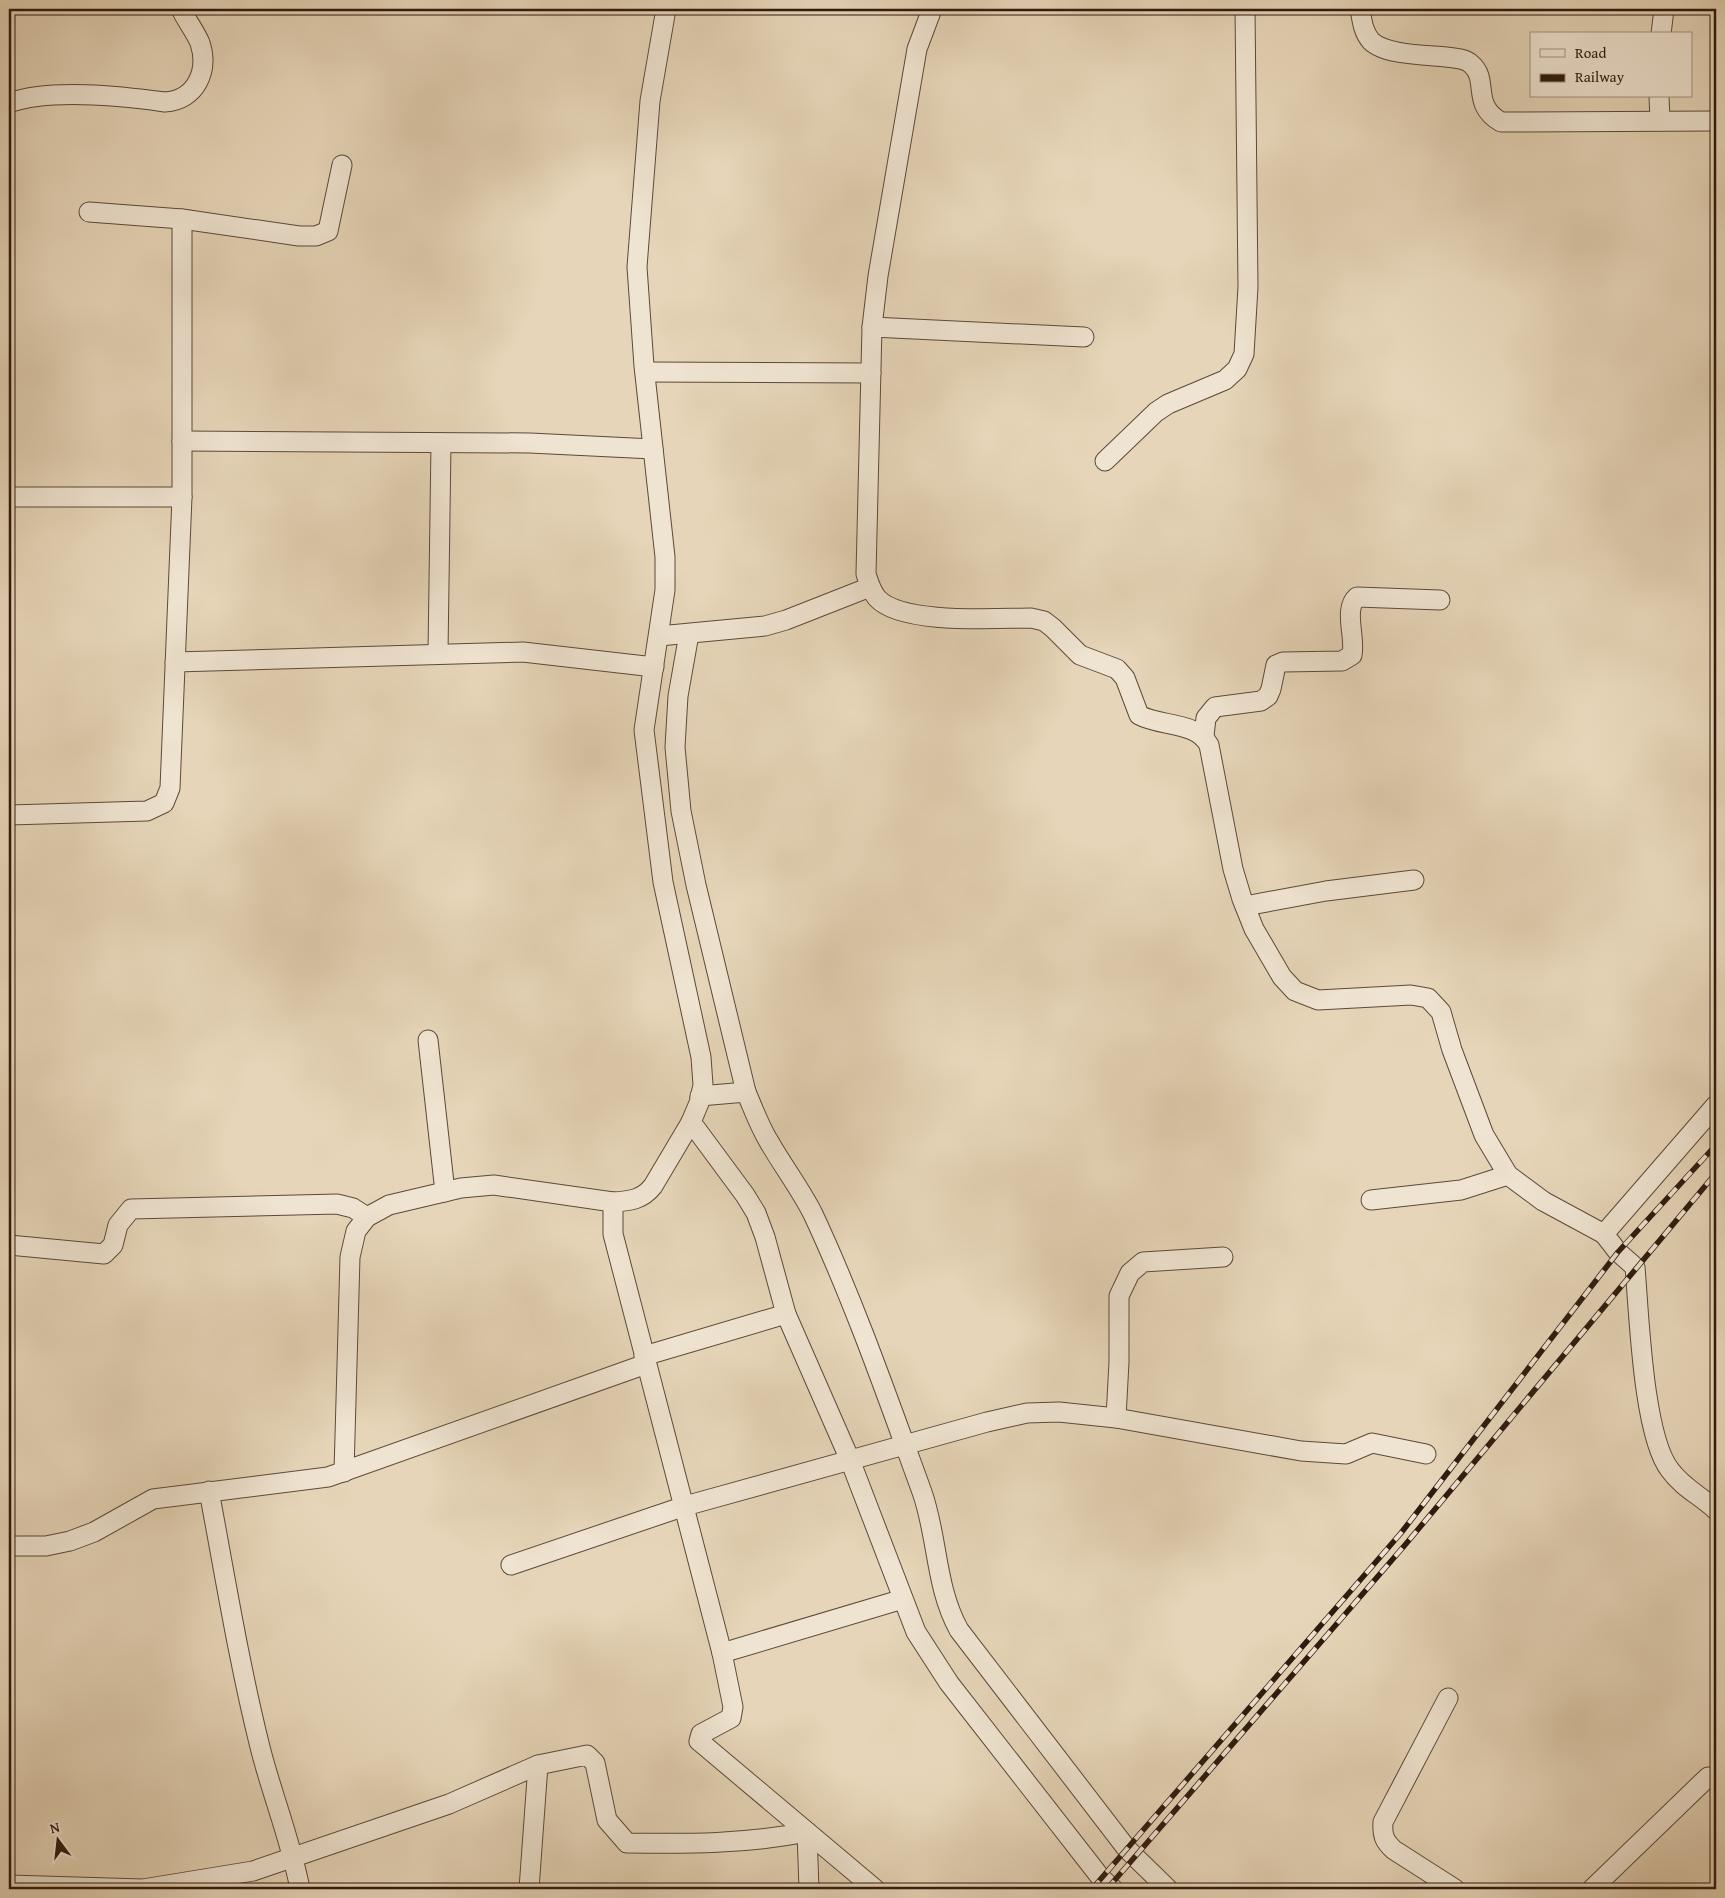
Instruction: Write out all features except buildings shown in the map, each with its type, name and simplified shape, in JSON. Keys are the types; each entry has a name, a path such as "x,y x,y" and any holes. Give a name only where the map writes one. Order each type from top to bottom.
{"street":[{"path":"9,103 26,97 92,95 165,102 175,101 186,96 195,89 202,62 202,50 181,9"},
{"path":"344,1472 350,1257 356,1231 367,1217 389,1205 445,1192 494,1185 613,1202 634,1200 645,1196 653,1186 691,1122 703,1085 701,1057 663,882 644,730 665,590 665,557 636,267 650,101 666,9"},
{"path":"932,9 917,49 878,276 872,327 866,574 870,587 885,604 897,609 946,620 1031,618 1044,621 1080,656 1117,669 1125,678 1139,715 1149,720 1196,730 1204,736 1209,745 1233,869 1254,929 1282,977 1295,991 1318,1000 1411,995 1428,998 1441,1012 1452,1050 1484,1135 1508,1175 1543,1201 1604,1234 1618,1252 1636,1267 1642,1348 1653,1425 1659,1448 1668,1468 1679,1481 1716,1510"},
{"path":"1105,461 1156,412 1168,404 1225,380 1237,369 1244,354 1248,286 1244,9"},
{"path":"1360,9 1364,30 1372,42 1385,50 1460,58 1471,63 1478,74 1483,104 1490,116 1501,122 1716,121"},
{"path":"1661,32 1664,9"},
{"path":"1659,98 1660,121"},
{"path":"89,212 182,219 299,236 316,236 328,231 342,165"},
{"path":"9,815 147,811 164,803 170,788 182,497 182,219"},
{"path":"872,327 1084,337"},
{"path":"645,372 871,374"},
{"path":"182,441 530,443 653,449"},
{"path":"438,653 441,443"},
{"path":"9,496 182,497"},
{"path":"659,636 744,629 786,620 870,587"},
{"path":"1204,736 1206,718 1215,707 1261,701 1268,696 1276,665 1283,662 1342,661 1352,655 1354,645 1350,608 1352,602 1357,597 1440,600"},
{"path":"689,634 678,696 676,747 681,811 742,1092 767,1139 812,1213 864,1336 896,1447 928,1513 935,1541 942,1591 949,1612 959,1630 1127,1849 1168,1889"},
{"path":"175,662 523,652 654,666"},
{"path":"1245,906 1326,891 1414,880"},
{"path":"428,1040 445,1192"},
{"path":"700,1096 742,1092"},
{"path":"1604,1234 1716,1104"},
{"path":"691,1122 745,1195 756,1213 765,1237 786,1314 850,1460 916,1632 949,1683 1101,1878 1113,1889"},
{"path":"1370,1200 1461,1190 1508,1175"},
{"path":"613,1202 613,1234 722,1653 733,1713 727,1721 701,1734 699,1741 875,1889"},
{"path":"9,1244 104,1254 113,1245 118,1225 131,1210 337,1204 352,1208 367,1217"},
{"path":"1116,1418 1119,1362 1119,1296 1130,1274 1142,1262 1223,1257"},
{"path":"9,1546 46,1546 70,1541 94,1532 153,1499 328,1478 645,1360 786,1314"},
{"path":"511,1565 685,1506 896,1447 1027,1414 1059,1412 1116,1418 1301,1452 1346,1454 1372,1443 1426,1454"},
{"path":"209,1491 246,1686 261,1750 294,1858 300,1889"},
{"path":"722,1653 903,1599"},
{"path":"1448,1698 1383,1822 1382,1833 1386,1842 1394,1850 1455,1889"},
{"path":"9,1885 143,1889 253,1871 449,1804 538,1766 587,1756 595,1763 607,1820 627,1843 718,1844 771,1839 807,1832"},
{"path":"529,1889 538,1766"},
{"path":"1592,1889 1708,1777"},
{"path":"807,1832 809,1889"}],"railway":[{"path":"1092,1889 1401,1533 1618,1252 1716,1145"},
{"path":"1107,1889 1405,1545 1716,1173"}]}
